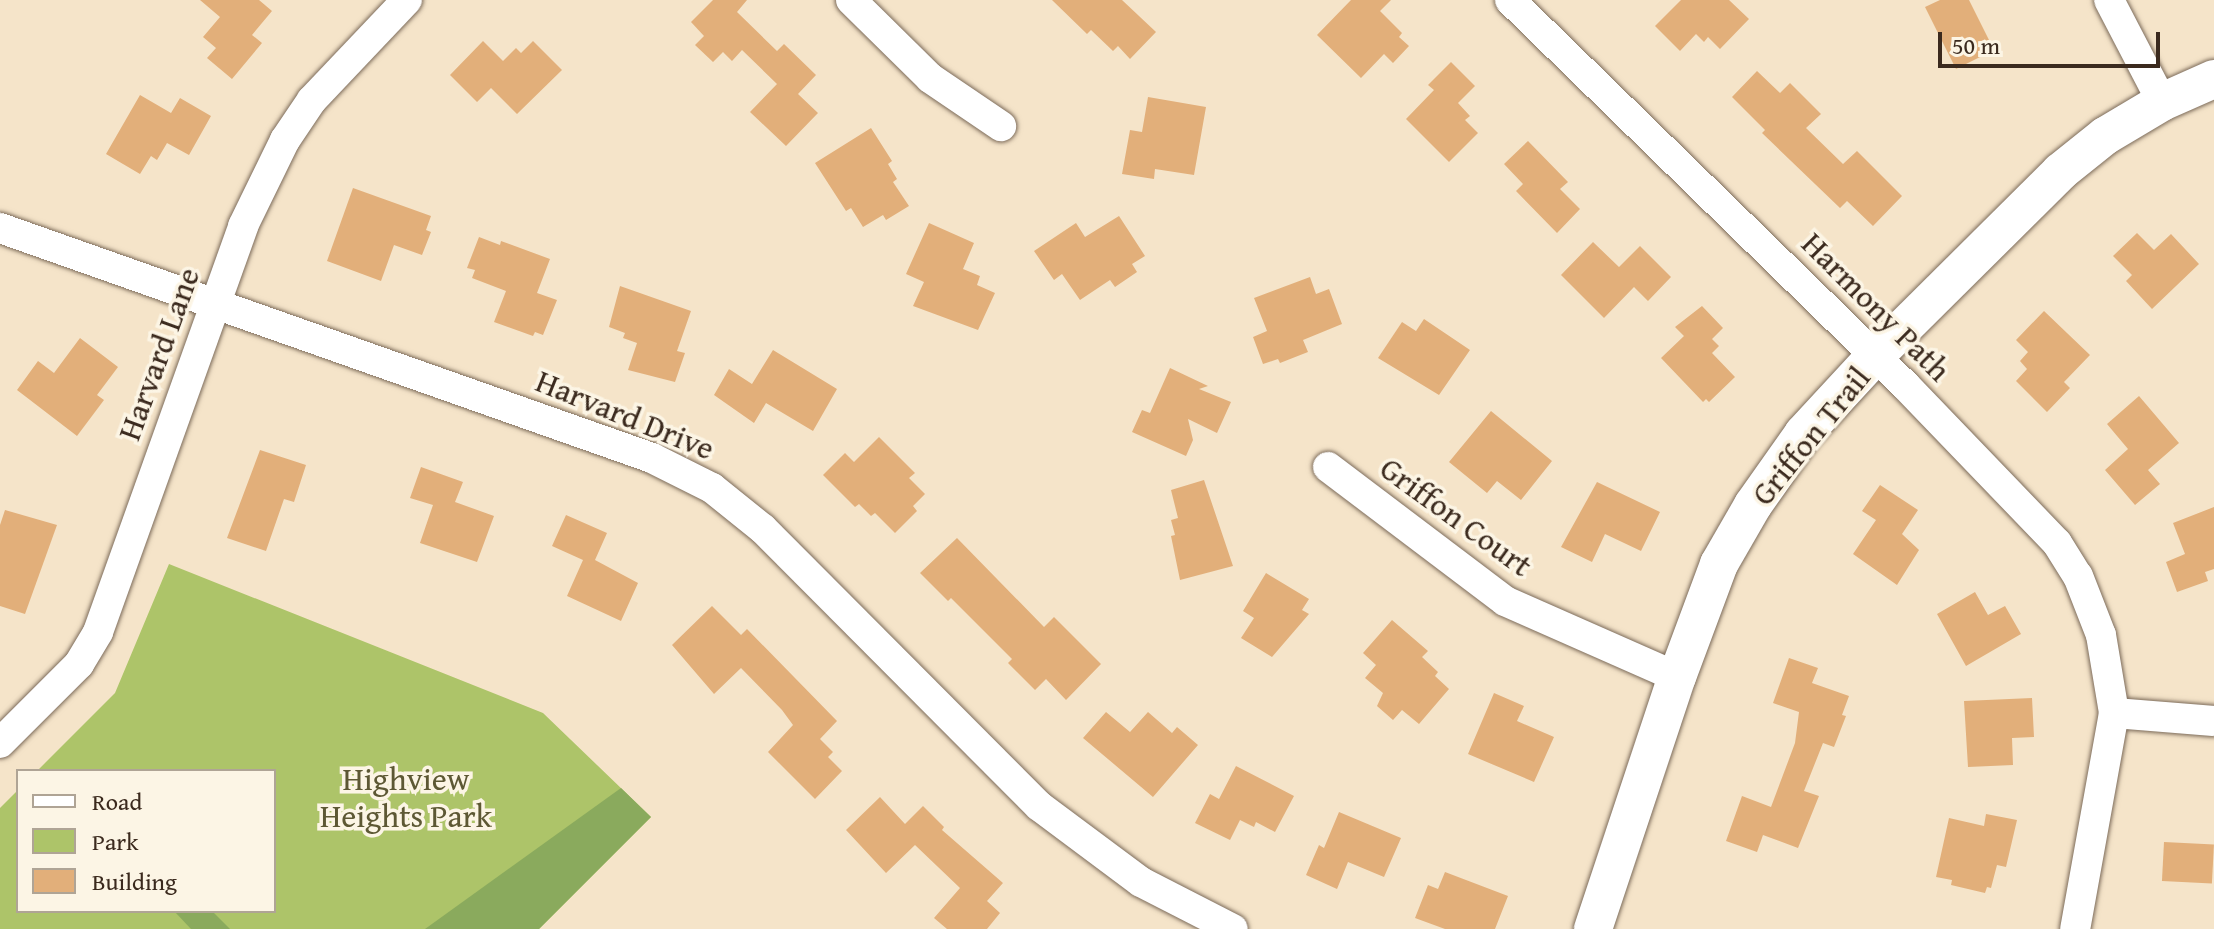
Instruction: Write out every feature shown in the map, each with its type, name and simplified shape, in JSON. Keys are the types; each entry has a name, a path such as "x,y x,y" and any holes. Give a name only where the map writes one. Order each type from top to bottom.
{"street":[{"name":"Harvard Lane","path":"0,743 90,650 243,226 285,140 312,100 407,0"},
{"path":"851,0 930,78 1001,126"},
{"name":"Harmony Path","path":"1510,0 1875,356 2057,543 2092,605 2109,667 2114,713 2075,929"},
{"path":"2109,0 2162,102"},
{"name":"Griffon Trail","path":"1593,929 1677,677 1719,564 1753,505 1803,434 1875,356 2060,172 2105,136 2162,102 2214,79"},
{"name":"Harvard Drive","path":"0,228 652,458 712,488 763,529 1039,806 1141,882 1233,929"},
{"name":"Griffon Court","path":"1328,467 1505,601 1677,677"},
{"path":"2114,713 2214,721"}],"green space":[{"name":"Highview Heights Park","path":"169,564 543,713 651,817 539,929 0,929 0,808 16,792 16,913 276,913 276,769 39,769 115,693"},
{"path":"621,788 651,817 539,929 425,929"},
{"path":"176,913 214,913 230,929 191,929"}],"building":[{"path":"200,0 259,0 272,11 252,35 262,43 232,79 207,58 216,48 203,37 220,17"},
{"path":"713,0 747,0 737,12 777,51 784,44 816,75 798,94 818,113 786,146 750,112 777,84 742,50 732,61 723,52 713,62 695,45 704,36 691,22"},
{"path":"1052,0 1122,0 1156,32 1130,59 1118,46 1113,51 1091,30 1087,34"},
{"path":"1351,0 1391,0 1380,11 1402,33 1399,37 1409,46 1393,63 1384,54 1361,78 1317,35"},
{"path":"1681,0 1729,0 1749,19 1720,49 1708,37 1704,42 1696,34 1680,51 1655,26"},
{"path":"1940,0 1969,0 1994,50 1956,69 1925,7"},
{"path":"483,41 503,61 516,48 521,53 533,41 562,70 517,114 491,88 477,102 450,75"},
{"path":"1451,62 1475,86 1458,103 1470,116 1465,120 1478,133 1449,162 1406,119 1434,90 1428,85"},
{"path":"1757,71 1780,93 1790,83 1821,114 1806,128 1843,164 1857,151 1902,196 1873,226 1847,201 1840,208 1762,133 1765,130 1732,97"},
{"path":"140,95 171,113 180,98 211,116 189,155 167,143 157,160 151,156 140,174 106,154"},
{"path":"1148,97 1206,107 1194,175 1155,169 1154,179 1122,174 1130,130 1142,132"},
{"path":"871,128 892,161 888,164 897,179 893,182 909,206 886,220 883,215 863,227 851,208 846,211 815,163"},
{"path":"1528,141 1568,182 1560,189 1580,209 1557,233 1516,191 1523,184 1504,164"},
{"path":"353,188 431,216 426,230 431,232 422,255 394,245 381,281 327,261"},
{"path":"1119,216 1145,256 1132,264 1137,272 1115,287 1110,280 1080,300 1062,274 1054,280 1034,251 1076,223 1085,237"},
{"path":"929,223 974,243 963,269 980,276 977,285 995,293 978,330 913,306 924,282 906,274"},
{"path":"2137,233 2154,250 2171,234 2199,264 2152,309 2126,281 2132,275 2113,256"},
{"path":"479,237 500,245 501,241 550,259 537,293 557,300 543,335 535,332 533,336 494,322 506,291 472,278 475,270 467,268"},
{"path":"1593,242 1619,267 1640,246 1671,277 1648,301 1634,287 1604,318 1561,275"},
{"path":"1310,277 1316,294 1329,289 1342,324 1303,340 1308,352 1280,363 1278,359 1263,364 1253,337 1267,331 1254,298"},
{"path":"620,286 691,311 677,351 685,353 675,382 628,370 637,343 623,338 625,333 609,327"},
{"path":"1702,306 1723,328 1712,339 1719,346 1712,353 1735,377 1709,402 1706,399 1703,402 1661,358 1684,336 1675,327"},
{"path":"2044,311 2090,355 2064,382 2070,388 2047,412 2016,381 2027,369 2020,361 2028,352 2016,340"},
{"path":"1424,319 1470,350 1439,395 1378,358 1402,322 1416,331"},
{"path":"80,338 118,367 97,395 104,400 77,436 17,390 38,361 54,373"},
{"path":"773,350 837,389 813,431 766,403 754,423 714,395 729,369 752,384"},
{"path":"1170,368 1208,386 1199,389 1231,402 1217,433 1188,419 1193,440 1186,456 1132,432 1142,410 1150,413"},
{"path":"2139,396 2179,443 2148,470 2160,484 2135,505 2105,470 2128,449 2107,424"},
{"path":"1491,411 1552,461 1521,500 1497,481 1487,493 1449,462"},
{"path":"879,437 915,473 909,478 925,494 913,506 917,511 895,533 875,513 871,516 859,504 855,507 823,475 845,453 854,462"},
{"path":"260,450 306,465 294,502 284,499 266,551 227,538"},
{"path":"421,467 463,482 455,502 494,516 477,562 420,543 433,505 410,498"},
{"path":"1204,480 1233,566 1180,580 1171,536 1175,535 1171,520 1178,518 1171,490"},
{"path":"1597,482 1660,512 1641,551 1605,534 1592,562 1561,547"},
{"path":"1880,485 1918,510 1902,534 1919,550 1897,585 1853,554 1876,520 1862,511"},
{"path":"2214,507 2214,569 2205,572 2208,581 2177,592 2166,562 2185,554 2173,523"},
{"path":"5,510 57,525 25,614 0,606 0,525"},
{"path":"566,515 607,533 595,560 638,583 621,621 567,596 583,560 552,546"},
{"path":"957,538 1044,627 1054,617 1101,664 1066,700 1046,679 1035,690 1008,663 1012,659 951,598 948,601 920,573"},
{"path":"1266,573 1309,599 1302,610 1309,614 1272,657 1241,638 1254,618 1243,611"},
{"path":"1975,592 1988,615 2005,606 2021,634 1966,666 1937,614"},
{"path":"712,606 741,635 747,629 837,721 820,739 833,752 828,757 842,771 815,799 768,752 793,725 782,710 741,668 714,694 672,645"},
{"path":"1392,620 1428,651 1422,657 1438,672 1435,676 1449,689 1419,724 1402,710 1393,720 1377,706 1383,693 1365,678 1376,665 1363,653"},
{"path":"1789,658 1818,668 1812,683 1849,696 1842,715 1846,716 1834,747 1823,743 1804,791 1819,796 1798,848 1763,835 1757,852 1726,841 1742,796 1771,807 1795,743 1799,712 1773,703"},
{"path":"1494,693 1524,706 1517,721 1554,737 1534,782 1468,754"},
{"path":"2032,698 2034,737 2012,738 2013,765 1968,767 1964,701"},
{"path":"1106,712 1130,732 1148,712 1172,733 1177,727 1198,745 1153,797 1083,738"},
{"path":"1236,766 1294,796 1275,832 1256,822 1254,827 1240,820 1230,840 1195,823 1210,794 1219,799"},
{"path":"880,797 905,824 923,806 944,827 942,830 1003,883 987,901 1000,913 987,929 947,929 934,918 960,888 915,845 886,873 846,830"},
{"path":"1339,812 1401,838 1384,877 1348,862 1337,889 1306,875 1319,845 1324,848"},
{"path":"1986,814 2017,820 2006,867 1997,865 1991,888 1987,887 1985,893 1951,885 1952,880 1936,877 1949,818 1984,826"},
{"path":"2164,842 2214,845 2212,884 2162,881"},
{"path":"1445,872 1508,896 1495,929 1445,929 1415,918 1428,885 1438,889"}]}
